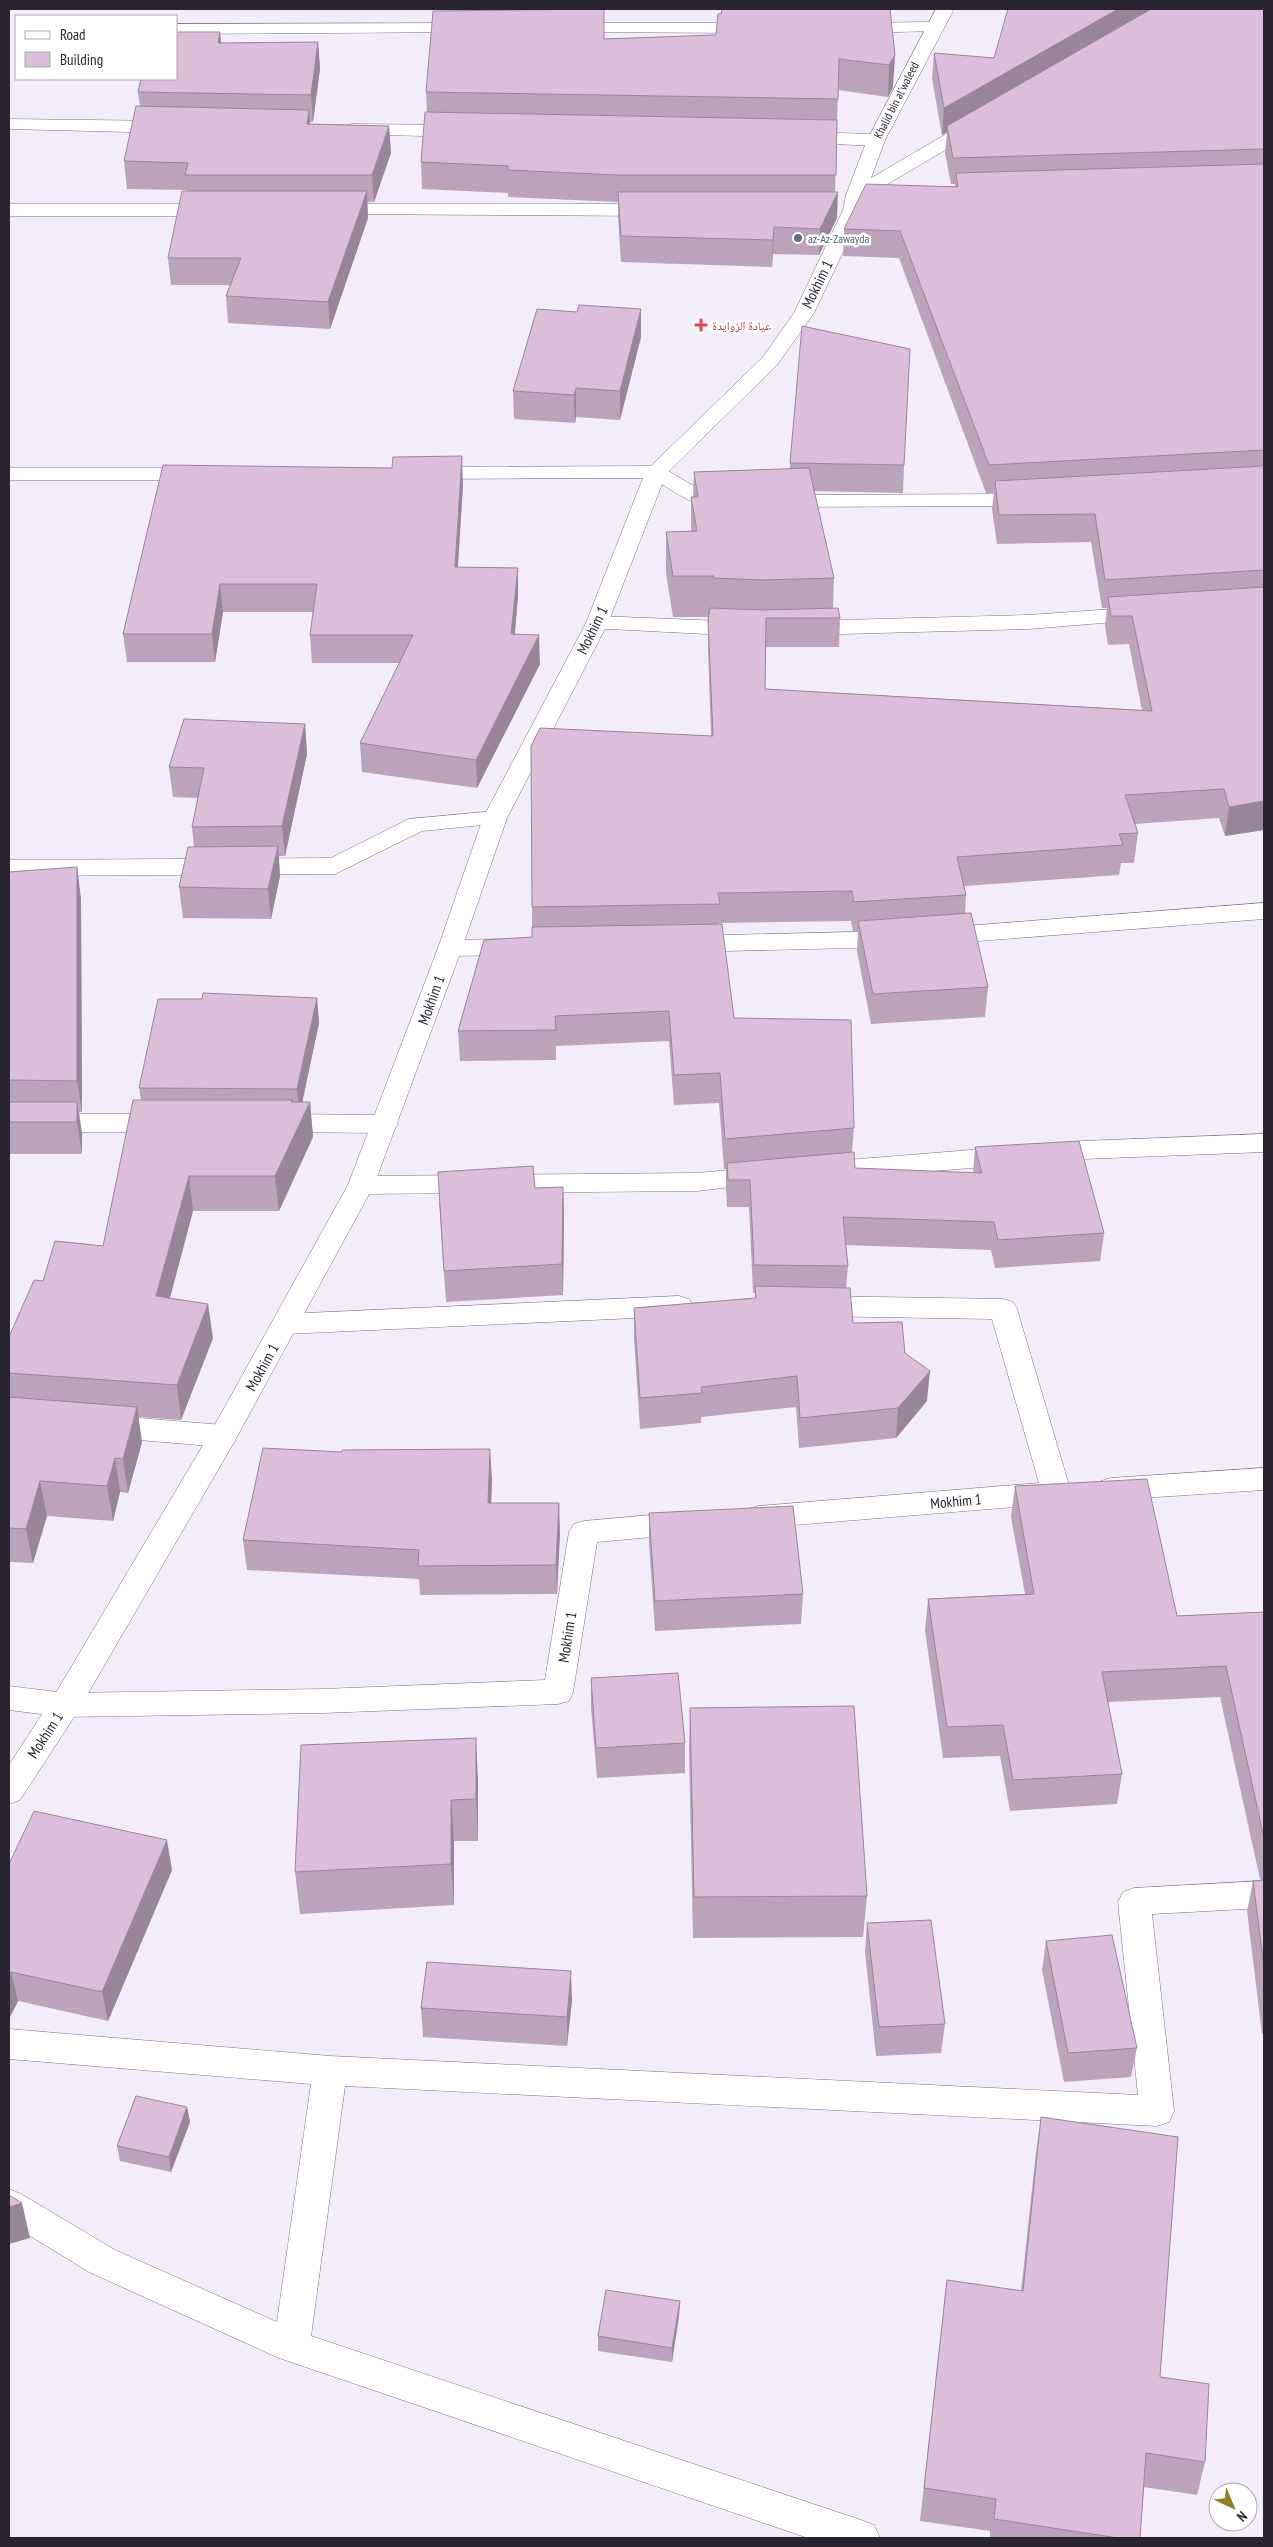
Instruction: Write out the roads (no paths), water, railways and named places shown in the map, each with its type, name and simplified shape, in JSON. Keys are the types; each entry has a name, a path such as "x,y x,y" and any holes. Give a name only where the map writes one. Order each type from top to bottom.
{"street":[{"name":"Khalid bin al'waleed","path":"854,203 876,140 945,9"},
{"path":"178,29 486,28"},
{"path":"545,28 775,28"},
{"path":"835,28 934,28"},
{"path":"854,203 990,116"},
{"path":"9,124 186,127"},
{"path":"334,129 482,132"},
{"path":"787,138 876,140"},
{"path":"833,210 894,194"},
{"name":"Mokhim 1","path":"9,1790 65,1705 224,1436 361,1185 450,948 495,818 597,623 656,472 719,413 770,361 804,313 854,203"},
{"path":"9,210 237,210"},
{"path":"316,210 674,210"},
{"path":"409,473 656,472 705,502 1005,502 1055,498"},
{"path":"9,474 222,474"},
{"path":"597,623 777,629 1029,622 1163,612"},
{"path":"9,868 335,866 417,824 495,818"},
{"path":"667,944 875,941 1264,911"},
{"path":"450,948 539,946"},
{"path":"9,1123 187,1123"},
{"path":"247,1123 385,1124"},
{"path":"361,1185 697,1182 1083,1150 1264,1143"},
{"path":"286,1324 701,1305"},
{"path":"789,1305 1003,1309 1056,1492"},
{"path":"77,1424 224,1436"},
{"name":"Mokhim 1","path":"9,1698 65,1705 323,1701 558,1692 584,1532 1056,1492 1264,1479"},
{"path":"9,2044 330,2071 1157,2111 1134,1902 1264,1894"},
{"path":"292,2346 330,2071"},
{"path":"9,2205 102,2261 292,2346 862,2538"}],"place":[{"name":"az-Az-Zawayda","path":"798,238"},
{"name":"عيادة الزوايدة","path":"701,325"}]}
